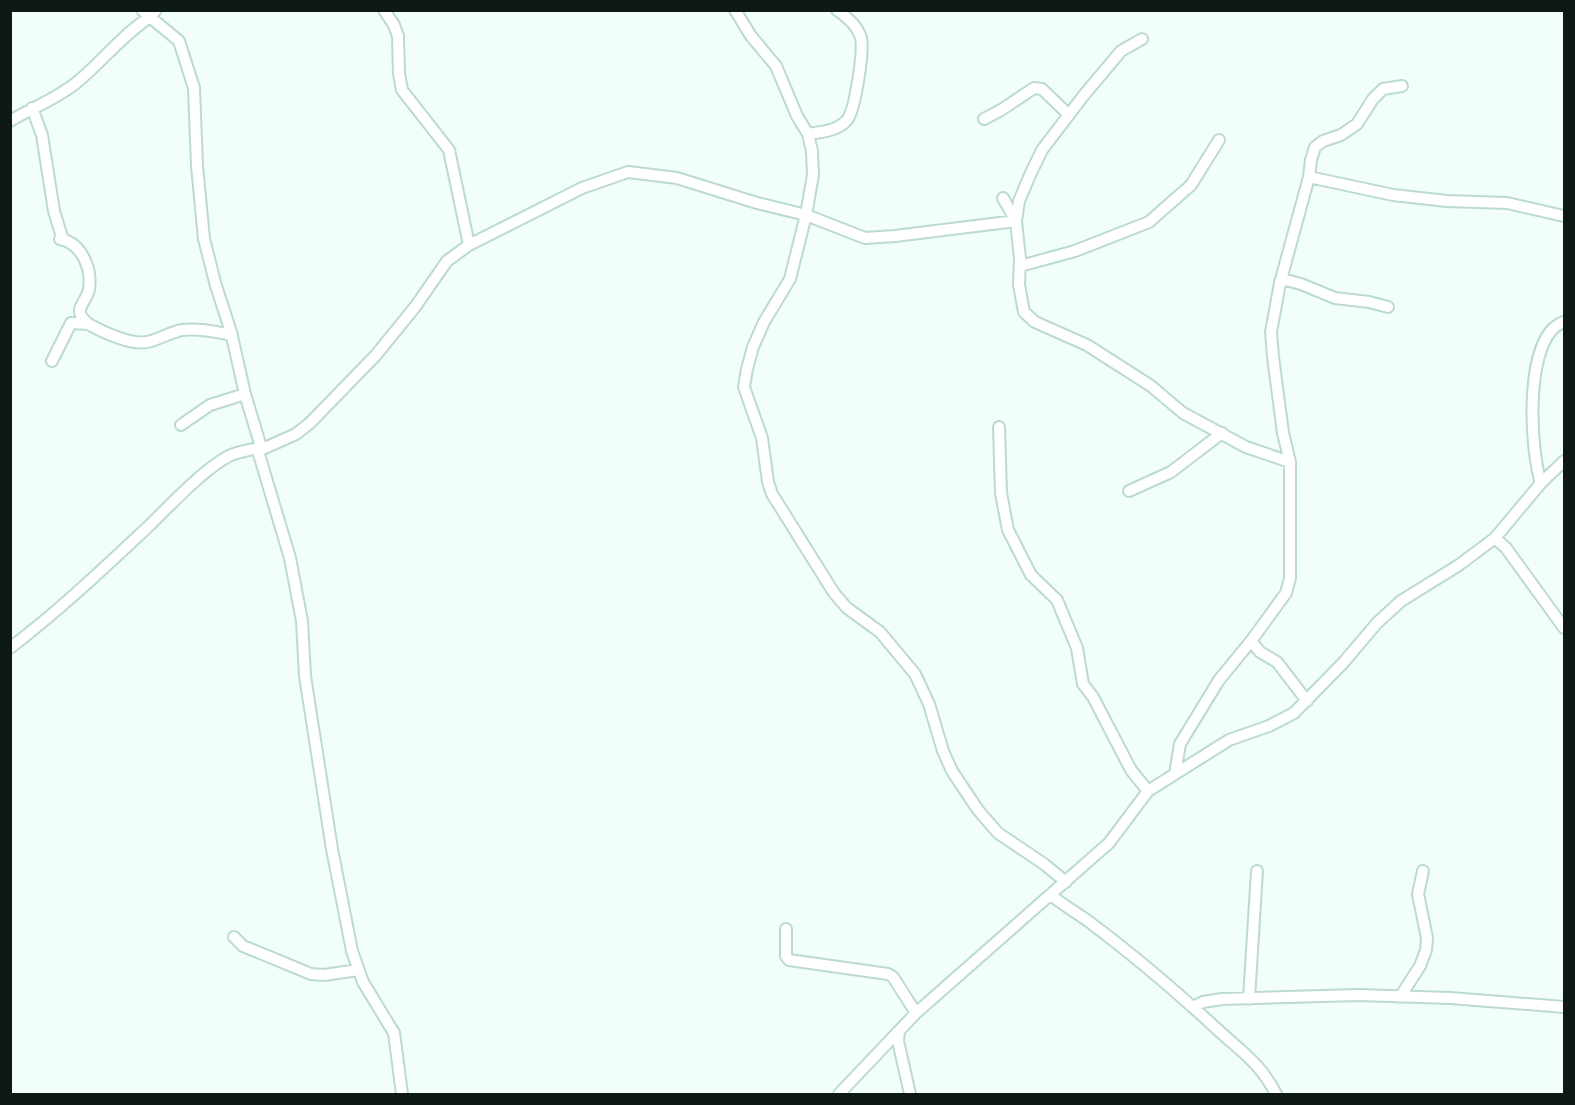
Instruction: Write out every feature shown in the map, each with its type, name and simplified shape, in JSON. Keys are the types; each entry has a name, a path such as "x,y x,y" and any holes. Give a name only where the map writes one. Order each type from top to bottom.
{"street":[{"path":"384,10 398,36 399,74 402,90 449,150 469,245"},
{"path":"735,10 751,36 776,66 797,116 808,134 812,151 813,175 806,215 790,279 760,330 745,378 744,387 762,438 768,482 772,494 834,593 847,608 880,632 915,674 929,704 943,751 952,771 978,810 998,833 1066,882"},
{"path":"808,134 842,124 853,110 862,41 856,28 837,10"},
{"path":"10,121 73,85 149,13 179,41 192,80 204,239 232,335 245,394 290,558 302,621 305,676 321,786 352,951 363,982 394,1033 402,1095"},
{"path":"1142,39 1121,51 1042,150 1019,201 1016,221 1024,312 1028,317 1052,331 1087,345 1151,386 1183,413 1246,447 1290,462"},
{"path":"1175,774 1180,744 1219,680 1286,593 1290,578 1290,462 1283,433 1272,357 1271,332 1280,283 1315,147 1358,124 1373,99 1383,89 1402,86"},
{"path":"984,118 1001,110 1034,88 1042,89 1069,115"},
{"path":"32,108 42,135 54,210 62,237 60,238 74,245 89,270 89,290 80,311 81,316 89,324"},
{"path":"1020,266 1075,251 1149,222 1191,185 1219,140"},
{"path":"10,648 39,627 211,469 230,456 260,449 296,434 310,423 376,355 415,307 447,261 469,245 582,188 628,172 677,178 757,203 806,215 865,238 1016,221"},
{"path":"1309,177 1393,195 1447,201 1507,203 1564,216"},
{"path":"1003,198 1016,221"},
{"path":"1280,283 1286,280 1335,298 1388,307"},
{"path":"1541,483 1535,467 1532,392 1535,372 1544,343 1557,324 1564,322"},
{"path":"52,361 71,323 89,324 139,344 181,330 207,330 232,335"},
{"path":"180,425 210,405 245,394"},
{"path":"999,427 1001,493 1008,530 1031,575 1057,600 1077,648 1083,684 1093,697 1131,770 1148,791"},
{"path":"1129,491 1171,472 1222,434"},
{"path":"839,1095 916,1013 1109,843 1148,791 1229,740 1269,726 1294,712 1307,701 1377,623 1401,601 1459,565 1495,538 1541,483 1564,461"},
{"path":"1495,538 1506,548 1564,628"},
{"path":"1251,641 1260,652 1277,662 1307,701"},
{"path":"1249,999 1257,871"},
{"path":"1400,997 1426,950 1427,938 1418,894 1423,871"},
{"path":"1051,895 1068,909 1090,922 1193,1007 1266,1075 1275,1095"},
{"path":"786,929 786,956 789,960 888,974 893,977 916,1013"},
{"path":"234,937 243,946 311,974 324,975 358,969"},
{"path":"1193,1007 1203,1002 1222,999 1359,995 1564,1007"},
{"path":"899,1032 898,1041 910,1095"}]}
